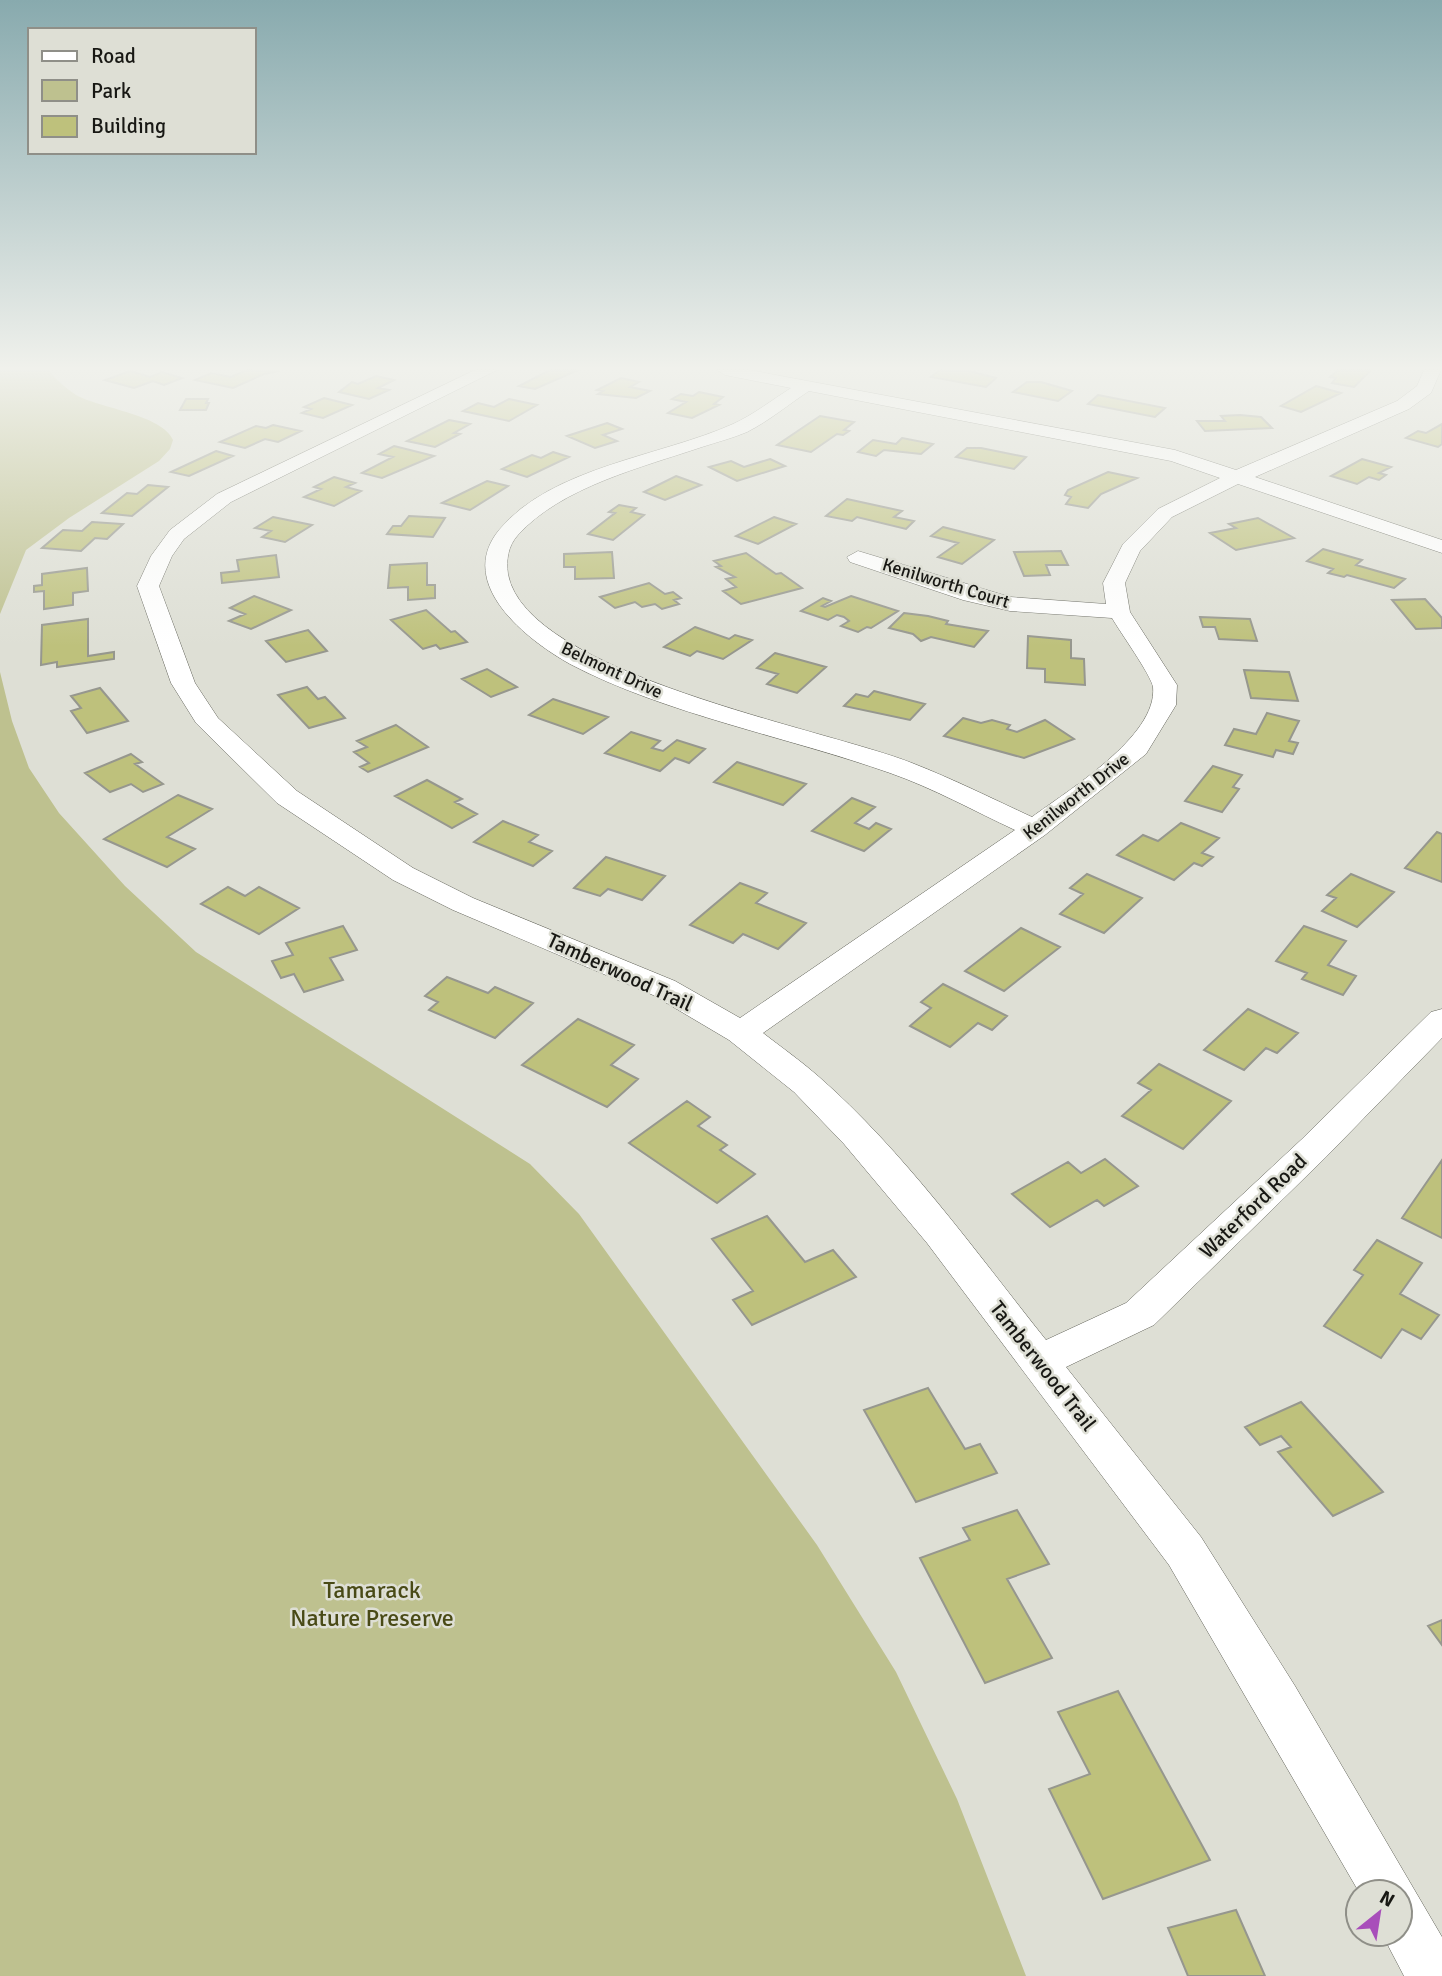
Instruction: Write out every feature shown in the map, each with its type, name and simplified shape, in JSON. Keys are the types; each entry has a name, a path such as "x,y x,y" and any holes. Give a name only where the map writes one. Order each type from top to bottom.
{"street":[{"name":"Tamberwood Trail","path":"297,462 224,498 190,520 168,541 148,586 183,683 209,723 287,797 370,853 463,904 664,988 741,1033 806,1084 856,1135 940,1233 1185,1551 1278,1702 1380,1878"},
{"name":"Belmont Drive","path":"639,462 569,490 530,513 507,534 495,559 499,584 511,607 538,634 579,659 669,696 902,768 1035,829"},
{"path":"1190,462 1442,547"},
{"name":"Kenilworth Drive","path":"741,1033 1035,829 1137,749 1164,705 1164,685 1119,612 1114,583 1131,549 1165,513 1273,462"},
{"name":"Kenilworth Court","path":"858,556 971,595 1010,604 1119,612"},
{"name":"Waterford Road","path":"1040,1362 1140,1314 1314,1148 1442,1019"},
{"path":"1414,1940 1433,1976"}],"green space":[{"path":"0,462 157,462 69,518 26,550 0,614"},
{"name":"Tamarack Nature Preserve","path":"0,672 12,721 29,768 59,813 125,886 196,952 530,1164 579,1214 817,1545 896,1672 957,1799 1026,1976 0,1976"}],"building":[{"path":"192,462 219,462 189,476 171,472"},
{"path":"383,462 419,462 382,478 362,473"},
{"path":"517,462 558,462 527,477 502,469"},
{"path":"734,462 744,467 760,462 777,462 785,466 737,481 709,467"},
{"path":"981,462 1021,462 1014,469"},
{"path":"1356,462 1374,462 1391,467 1379,473 1386,475 1379,480 1369,477 1357,484 1331,476"},
{"path":"1108,472 1137,478 1101,494 1088,508 1066,504 1071,497 1065,495 1068,490"},
{"path":"676,476 701,485 665,500 644,492"},
{"path":"334,477 355,483 346,487 361,491 334,506 304,497 321,489 314,487"},
{"path":"487,481 508,486 470,510 442,503"},
{"path":"148,485 168,487 132,516 102,513 127,493 137,494"},
{"path":"847,499 902,511 894,517 914,521 906,529 857,517 852,521 826,516"},
{"path":"619,505 636,508 631,512 644,515 613,540 588,534 615,513 609,512"},
{"path":"409,516 445,518 433,537 387,534 393,526 401,526"},
{"path":"273,517 312,525 285,542 262,537 271,531 255,528"},
{"path":"774,517 796,524 758,544 736,536"},
{"path":"1258,518 1294,538 1236,550 1210,533 1236,528 1229,524"},
{"path":"92,522 123,524 107,539 95,538 81,551 42,548 63,530 82,531"},
{"path":"943,527 994,540 962,564 938,557 958,543 931,536"},
{"path":"1323,549 1362,560 1356,565 1405,579 1394,588 1347,575 1344,577 1328,573 1333,569 1307,561"},
{"path":"1061,551 1068,565 1046,565 1050,575 1024,576 1014,552"},
{"path":"612,552 614,578 575,579 575,567 564,567 564,554"},
{"path":"746,553 802,588 741,604 723,591 736,587 726,579 735,577 716,567 721,566 714,561"},
{"path":"276,555 279,577 222,583 221,573 239,571 237,560"},
{"path":"427,563 427,585 435,585 435,598 408,600 408,587 388,588 390,565"},
{"path":"87,568 88,591 73,593 73,605 44,609 44,591 34,592 34,586 42,585 42,574"},
{"path":"649,583 665,594 673,592 681,598 674,600 679,604 662,609 655,604 642,607 635,602 615,608 600,597"},
{"path":"254,596 291,610 251,629 229,621 245,614 230,608"},
{"path":"851,596 898,611 871,628 867,627 858,632 841,626 849,621 844,617 837,615 828,620 801,611 823,598 831,601 822,606 825,607"},
{"path":"1425,599 1442,618 1442,628 1416,629 1392,600"},
{"path":"426,610 467,642 440,649 436,645 423,649 391,620"},
{"path":"904,613 988,631 974,647 931,637 921,641 913,634 889,628"},
{"path":"1200,617 1250,619 1257,641 1219,639 1215,627 1203,627"},
{"path":"88,619 88,656 114,652 114,659 57,667 57,662 41,665 42,625"},
{"path":"695,627 729,639 735,635 752,640 723,659 697,651 690,656 664,647"},
{"path":"308,630 327,651 286,662 266,641"},
{"path":"1028,636 1071,640 1071,658 1084,659 1085,685 1045,682 1045,669 1027,668"},
{"path":"775,653 826,667 797,693 767,684 778,674 757,668"},
{"path":"487,669 517,687 491,697 462,679"},
{"path":"1244,670 1289,672 1298,701 1251,698"},
{"path":"307,687 318,699 325,697 345,718 309,728 278,695"},
{"path":"100,688 128,721 87,733 71,711 81,708 71,696"},
{"path":"874,691 925,704 910,720 844,706 856,694 868,697"},
{"path":"553,699 608,717 583,734 529,715"},
{"path":"1267,713 1299,721 1289,741 1298,743 1293,754 1276,750 1273,757 1225,745 1234,729 1256,734"},
{"path":"963,718 981,723 992,720 1010,725 1007,729 1017,732 1045,720 1074,739 1024,758 944,736"},
{"path":"396,725 428,747 368,772 360,767 369,763 354,752 367,747 357,741"},
{"path":"631,732 660,741 652,748 663,751 677,740 705,749 689,763 675,758 660,771 605,753"},
{"path":"131,754 142,762 135,764 163,784 143,792 131,784 110,792 85,773"},
{"path":"737,762 806,784 783,805 714,782"},
{"path":"1213,766 1242,775 1233,787 1239,789 1222,812 1185,801"},
{"path":"427,780 462,799 455,802 477,814 452,828 395,796"},
{"path":"178,795 212,809 167,837 195,849 167,867 104,839"},
{"path":"852,798 875,807 855,823 869,829 876,823 891,829 864,851 812,831"},
{"path":"503,821 538,835 529,842 552,851 533,866 474,842"},
{"path":"1181,823 1219,838 1202,853 1213,857 1202,866 1194,863 1174,880 1117,855 1143,835 1158,841"},
{"path":"1437,832 1442,834 1442,882 1405,868"},
{"path":"606,857 665,876 642,900 608,889 600,896 574,888"},
{"path":"1087,874 1142,898 1104,933 1060,914 1083,894 1070,888"},
{"path":"1351,874 1394,892 1357,927 1322,911 1336,898 1327,895"},
{"path":"740,883 767,893 756,903 806,923 778,949 743,934 733,943 690,925"},
{"path":"228,887 245,896 259,887 299,908 259,934 201,904"},
{"path":"343,926 357,950 330,958 343,980 304,992 294,974 281,978 272,961 293,955 286,943"},
{"path":"1304,926 1346,941 1328,965 1356,976 1343,995 1302,979 1307,973 1276,961"},
{"path":"1021,928 1060,947 1004,991 965,971"},
{"path":"447,977 488,993 495,987 533,1003 495,1038 429,1010 438,1002 425,996"},
{"path":"943,984 1007,1016 992,1030 978,1023 950,1047 910,1026 931,1008 921,1002"},
{"path":"1248,1009 1298,1033 1277,1053 1266,1048 1244,1070 1204,1050"},
{"path":"578,1019 634,1045 611,1065 638,1079 607,1107 522,1065"},
{"path":"1159,1064 1231,1101 1183,1149 1122,1116 1151,1090 1138,1083"},
{"path":"687,1101 710,1117 698,1126 727,1145 720,1150 755,1174 717,1203 629,1143"},
{"path":"1105,1159 1138,1186 1104,1206 1097,1200 1050,1227 1012,1194 1068,1162 1081,1173"},
{"path":"1442,1160 1442,1238 1402,1218"},
{"path":"767,1216 805,1262 833,1250 856,1277 752,1325 733,1300 753,1291 712,1239"},
{"path":"1377,1240 1422,1263 1400,1294 1439,1315 1421,1339 1402,1329 1381,1358 1324,1326 1363,1275 1354,1270"},
{"path":"928,1388 965,1449 980,1444 997,1473 916,1502 864,1410"},
{"path":"1301,1402 1383,1492 1333,1516 1278,1452 1291,1447 1281,1436 1260,1445 1245,1427"},
{"path":"1017,1510 1049,1564 1007,1579 1052,1658 985,1683 920,1558 970,1540 963,1528"},
{"path":"1442,1620 1442,1645 1428,1626"},
{"path":"1118,1691 1210,1860 1103,1899 1049,1789 1090,1774 1058,1712"},
{"path":"1236,1910 1265,1976 1188,1976 1168,1928"}]}
